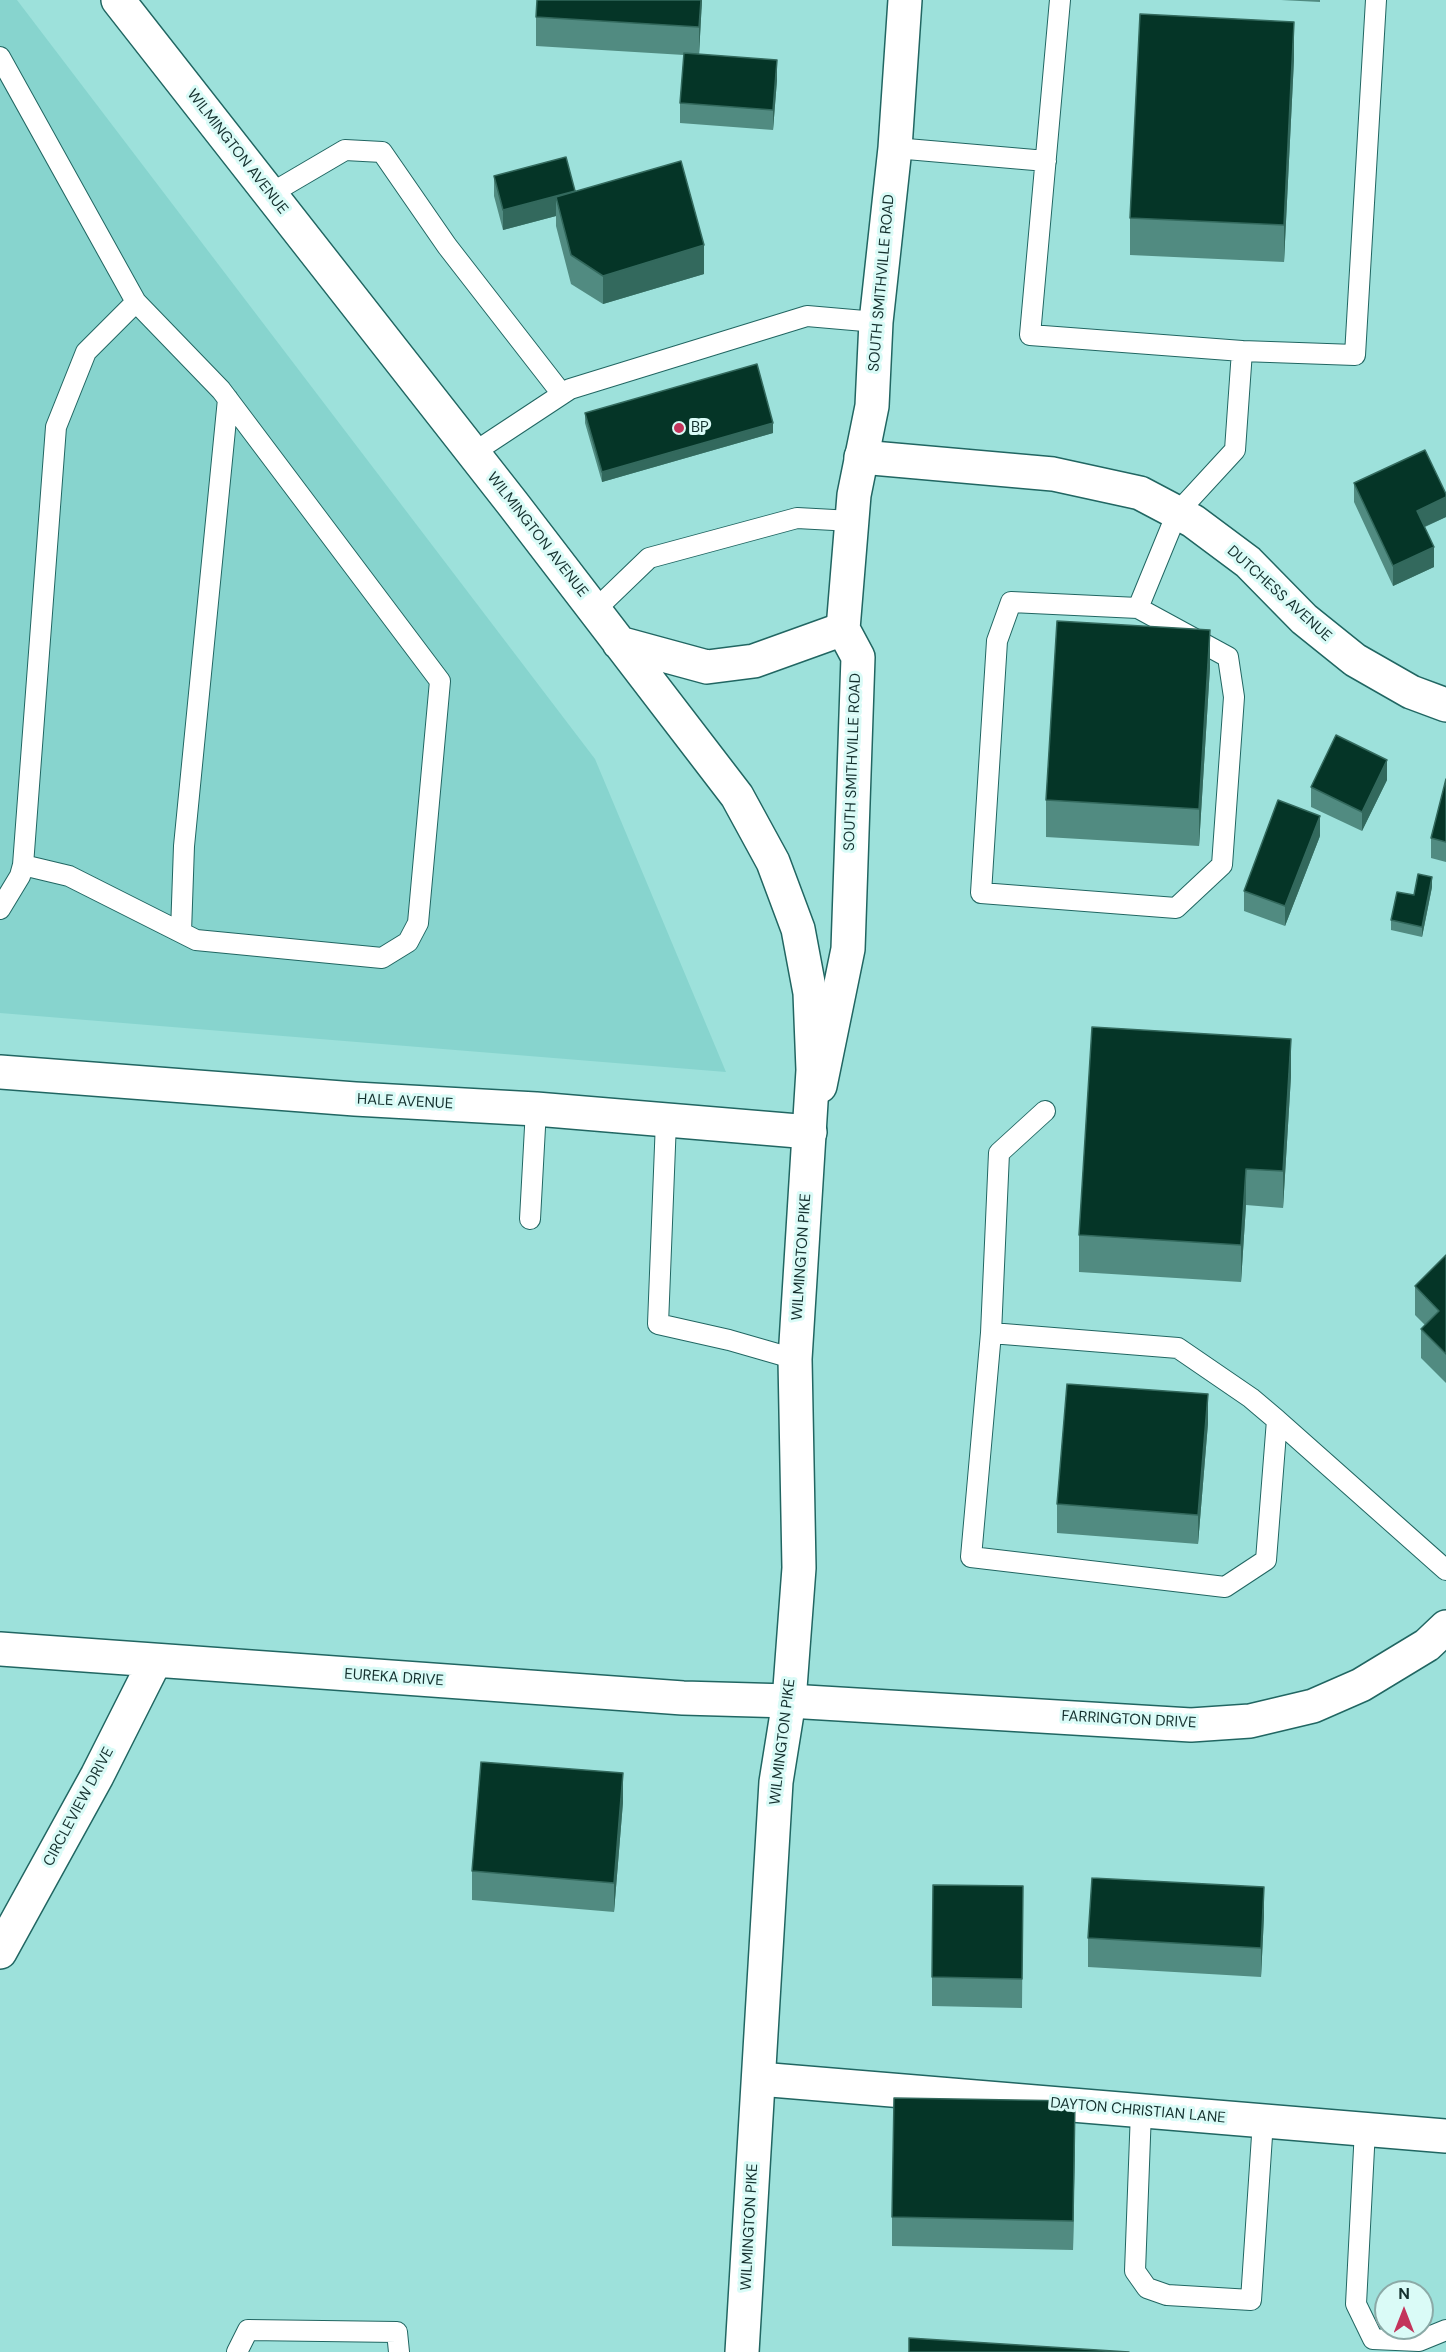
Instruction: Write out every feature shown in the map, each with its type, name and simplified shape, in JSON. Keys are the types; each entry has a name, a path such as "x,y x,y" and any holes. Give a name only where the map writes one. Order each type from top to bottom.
{"main road":[{"name":"WILMINGTON AVENUE","path":"118,0 473,453 737,796 773,862 798,929 810,993 813,1070 810,1132"},
{"name":"SOUTH SMITHVILLE ROAD","path":"810,1132 848,949 858,657 843,629 854,495 872,406 876,322 895,148 905,0"},
{"name":"DUTCHESS AVENUE","path":"861,457 1053,474 1140,493 1193,521 1248,562 1304,619 1355,660 1411,692 1446,705"},
{"path":"619,643 707,667 754,661 843,629"},
{"name":"HALE AVENUE","path":"0,1072 355,1099 536,1109 810,1132"},
{"name":"WILMINGTON PIKE","path":"742,2352 776,1782 789,1701 799,1568 795,1359 810,1132"},
{"name":"FARRINGTON DRIVE","path":"789,1701 1191,1725 1250,1720 1313,1706 1361,1685 1427,1645 1446,1628"},
{"name":"EUREKA DRIVE","path":"0,1649 684,1698 789,1701"},
{"name":"CIRCLEVIEW DRIVE","path":"0,1952 97,1776 154,1661"},
{"name":"DAYTON CHRISTIAN LANE","path":"759,2079 1446,2136"}],"lane":[{"path":"1060,0 1030,335 1242,351 1355,355 1376,0"},
{"path":"0,57 136,302 228,399 440,681 418,923 408,942 382,958 196,940 69,876 23,865"},
{"path":"895,148 1046,161"},
{"path":"270,194 345,150 382,152 447,246 562,394"},
{"path":"0,909 20,876 23,865 56,427 86,352 136,302"},
{"path":"473,453 570,389 807,316 876,322"},
{"path":"1138,608 1177,513 1235,450 1242,351"},
{"path":"181,932 184,846 228,399"},
{"path":"595,610 649,558 797,518 852,521"},
{"path":"1011,602 1138,608 1228,657 1234,698 1222,865 1176,908 981,893 997,641 1011,602"},
{"path":"530,1219 536,1109"},
{"path":"1045,1112 999,1153 991,1333 971,1557 1226,1587 1266,1560 1277,1420"},
{"path":"666,1121 658,1324 729,1340 795,1359"},
{"path":"991,1333 1178,1348 1251,1398 1446,1570"},
{"path":"1142,2111 1135,2271 1147,2288 1167,2295 1251,2300 1263,2121"},
{"path":"1365,2129 1356,2304 1373,2339 1419,2341 1446,2330"},
{"path":"237,2352 248,2330 260,2330 397,2332 399,2352"}],"shaded area":[{"path":"0,0 17,0 595,759 726,1072 0,1013"}],"building":[{"path":"537,0 701,0 699,27 536,17"},
{"path":"1140,14 1294,22 1284,225 1130,218"},
{"path":"684,53 777,60 773,110 680,103"},
{"path":"566,157 575,191 503,210 494,176"},
{"path":"681,161 704,245 603,276 571,255 556,197"},
{"name":"BP","path":"757,364 773,423 602,472 585,413"},
{"path":"1425,450 1446,494 1446,497 1417,511 1434,547 1393,566 1354,483"},
{"path":"1057,621 1210,630 1199,809 1046,800"},
{"path":"1336,735 1387,760 1362,812 1311,787"},
{"path":"1446,779 1446,842 1431,838"},
{"path":"1278,800 1320,816 1285,906 1244,891"},
{"path":"1418,874 1432,877 1422,927 1391,920 1397,892 1414,895"},
{"path":"1092,1027 1291,1039 1283,1171 1246,1169 1241,1245 1079,1235"},
{"path":"1446,1255 1446,1354 1421,1329 1439,1311 1415,1286"},
{"path":"1067,1384 1208,1394 1198,1515 1057,1504"},
{"path":"481,1762 623,1773 614,1883 472,1871"},
{"path":"1092,1878 1264,1887 1261,1948 1088,1938"},
{"path":"933,1885 1023,1886 1022,1979 932,1977"},
{"path":"894,2098 1075,2101 1073,2221 892,2217"},
{"path":"909,2338 1129,2352 909,2352"}],"place":[{"name":"BP","path":"679,428"}]}
